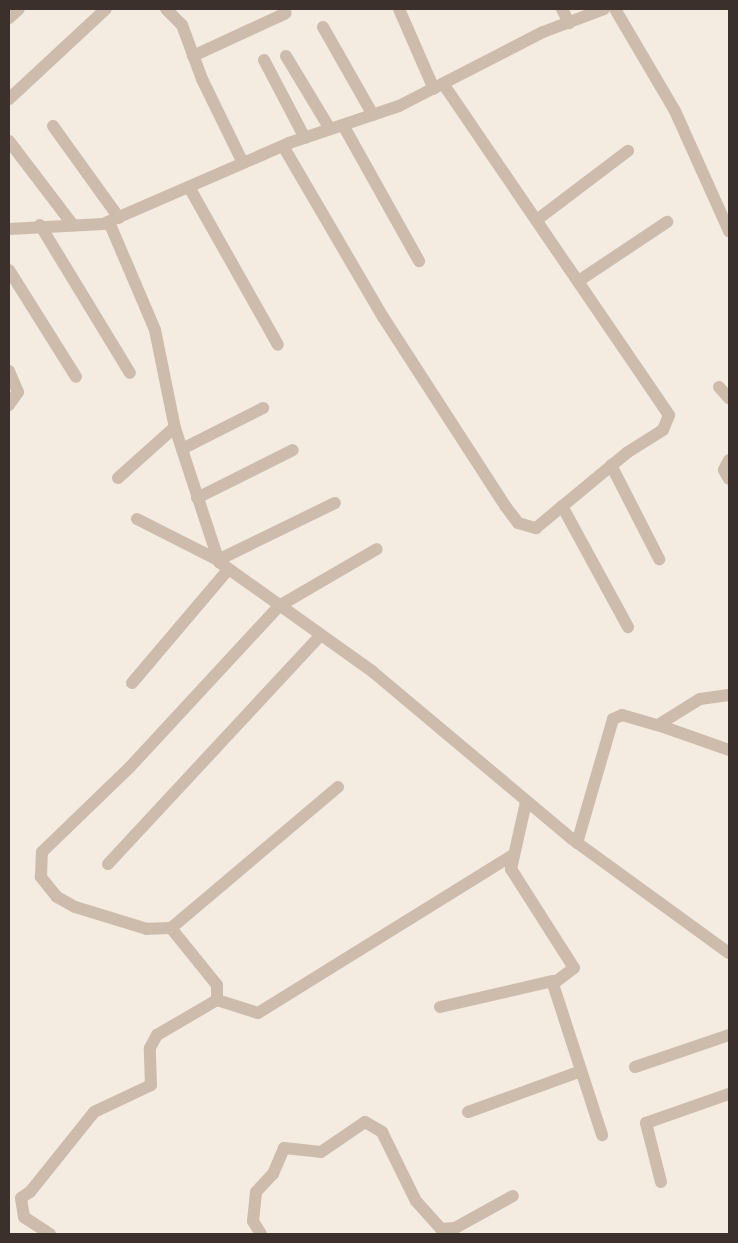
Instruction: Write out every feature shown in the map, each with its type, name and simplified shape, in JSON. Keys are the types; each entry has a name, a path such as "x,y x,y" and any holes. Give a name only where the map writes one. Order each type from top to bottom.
{"street":[{"path":"9,18 19,9"},
{"path":"9,99 106,9"},
{"path":"166,9 182,25 193,56 243,163"},
{"path":"283,146 383,317 513,517 526,528 536,528 611,466 663,430 669,415 538,219 439,86 399,9"},
{"path":"562,9 569,23"},
{"path":"9,229 40,226 73,226 114,220 283,146 373,115 439,86 569,23 604,9"},
{"path":"615,9 674,111 729,231"},
{"path":"193,56 286,13"},
{"path":"323,27 373,115"},
{"path":"286,56 330,129"},
{"path":"264,60 305,138"},
{"path":"343,125 419,261"},
{"path":"53,126 114,220 154,330 175,427 196,498 218,560"},
{"path":"9,141 73,226"},
{"path":"538,219 628,151"},
{"path":"188,188 278,345"},
{"path":"580,280 667,222"},
{"path":"40,226 130,373"},
{"path":"9,270 76,377"},
{"path":"9,371 18,392 9,406"},
{"path":"719,387 729,398"},
{"path":"182,449 263,408"},
{"path":"118,478 175,427"},
{"path":"196,498 293,450"},
{"path":"729,460 724,470 729,479"},
{"path":"611,466 659,559"},
{"path":"218,560 335,503"},
{"path":"562,506 628,627"},
{"path":"137,519 218,560 228,570 321,635 436,721 526,802 577,843 729,953"},
{"path":"338,787 171,928 147,929 57,897 41,877 42,852 130,767 279,606 377,549"},
{"path":"132,683 228,570"},
{"path":"108,864 321,635"},
{"path":"658,725 700,699 729,695"},
{"path":"577,843 610,723 622,715 658,725 729,750"},
{"path":"440,1007 553,981 574,968 515,880 511,869 526,802"},
{"path":"50,1234 24,1217 20,1198 30,1192 94,1112 151,1085 150,1048 157,1034 216,1000 258,1013 514,854"},
{"path":"171,928 217,985 216,1000"},
{"path":"553,981 602,1135"},
{"path":"635,1067 729,1035"},
{"path":"468,1112 581,1071"},
{"path":"661,1182 646,1123 729,1094"},
{"path":"261,1234 253,1221 256,1192 273,1174 284,1148 321,1152 365,1122 382,1132 416,1201 441,1229 455,1228 512,1196"}]}
